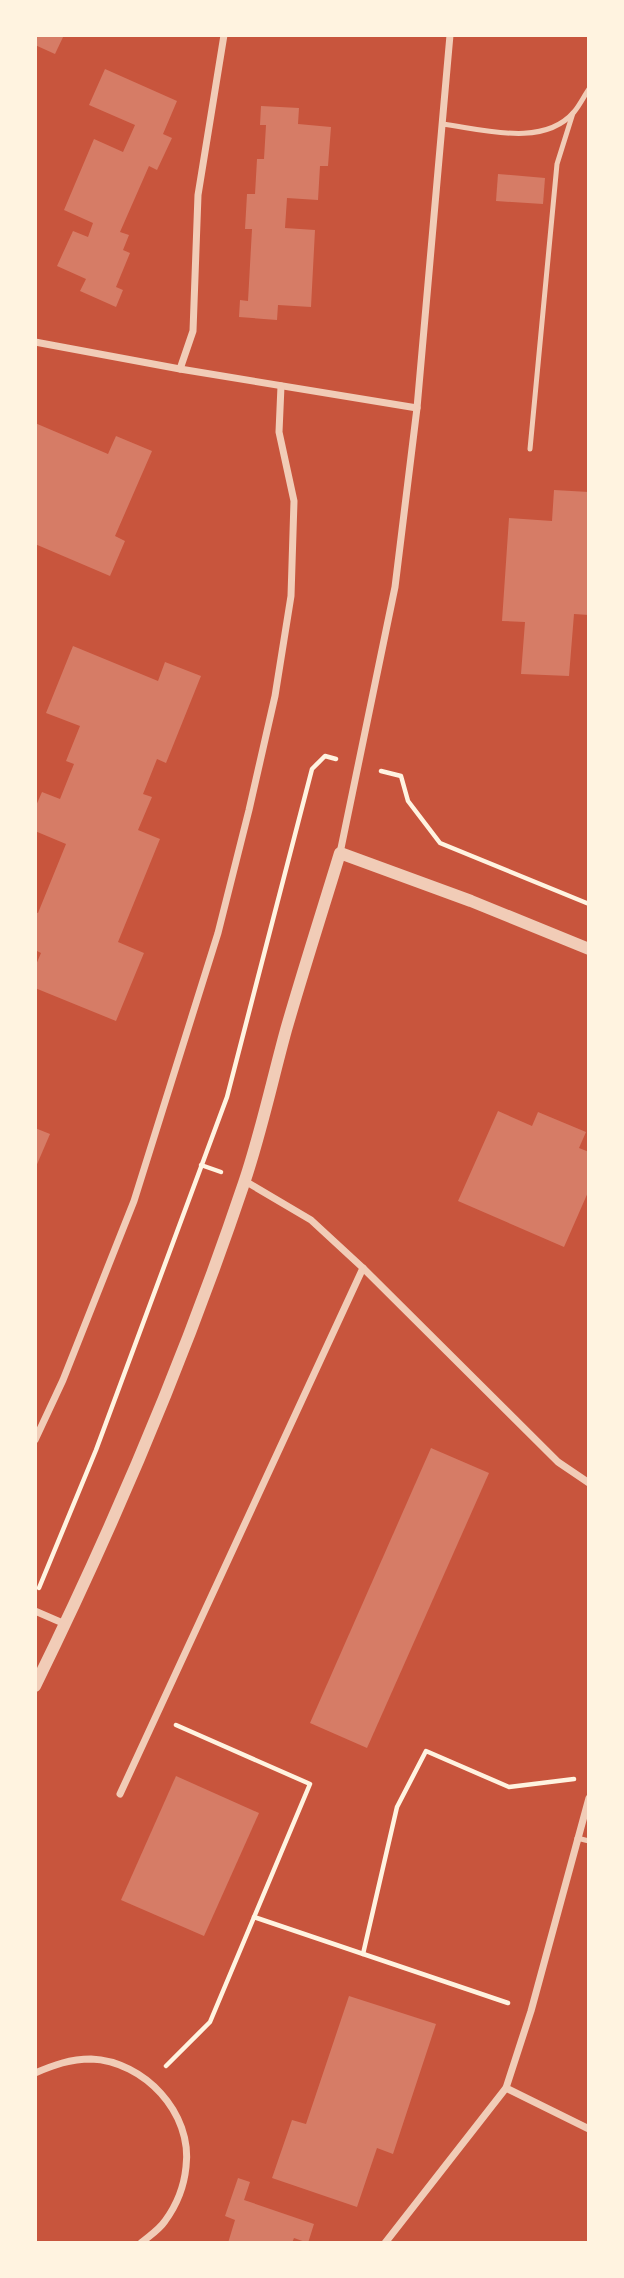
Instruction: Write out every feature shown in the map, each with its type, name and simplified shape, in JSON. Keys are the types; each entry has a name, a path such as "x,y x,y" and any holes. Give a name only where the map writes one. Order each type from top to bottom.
{"street":[{"path":"180,369 193,331 198,195 224,35"},
{"path":"35,1686 120,1504 175,1369 245,1181 286,1029 340,853 395,587 417,408 450,35"},
{"path":"35,342 417,408"},
{"path":"35,1440 63,1380 134,1201 218,933 252,797 275,696 291,596 294,501 279,432 281,386"},
{"path":"340,853 471,901 589,949"},
{"path":"245,1181 311,1220 363,1268 558,1462 589,1483"},
{"path":"120,1794 363,1268"},
{"path":"35,1611 65,1624"},
{"path":"385,2243 506,2088 531,2011 589,1798"},
{"path":"35,2073 61,2062 92,2059 123,2066 150,2082 171,2105 183,2134 187,2166 180,2196 164,2223 141,2243"},
{"path":"506,2088 589,2129"}],"lane":[{"path":"530,449 557,164 573,113 589,89"},
{"path":"442,124 514,134 549,130 573,113"},
{"path":"577,1838 589,1841"}],"path":[{"path":"150,2082 210,2022 310,1783 156,1716"},
{"path":"363,1954 397,1808 426,1751 509,1787 576,1779"},
{"path":"254,1917 531,2011"}],"building":[{"path":"35,35 64,35 55,54 35,45"},
{"path":"105,69 177,101 163,134 172,138 157,170 149,166 120,232 129,235 123,250 130,253 116,287 123,290 116,307 80,291 86,279 57,266 73,231 88,237 93,223 64,210 94,139 123,152 135,125 89,105"},
{"path":"261,106 299,108 298,124 331,127 328,166 320,166 318,200 287,198 285,228 315,230 311,307 278,305 277,320 239,317 240,300 248,301 252,229 245,229 247,194 255,194 257,159 264,159 266,125 260,125"},
{"path":"498,174 545,178 543,204 496,201"},
{"path":"35,423 108,454 116,436 152,451 115,536 125,541 110,576 35,544"},
{"path":"554,490 589,492 589,615 574,614 569,676 521,674 525,622 502,621 509,518 552,521"},
{"path":"73,646 158,681 165,662 201,676 166,763 157,759 143,794 152,797 138,830 160,839 118,942 144,953 116,1021 35,988 35,967 41,953 35,950 35,912 38,913 66,844 35,831 35,808 42,792 60,799 74,764 66,761 80,726 46,713"},
{"path":"498,1111 532,1126 538,1112 586,1132 579,1148 589,1152 589,1190 564,1247 458,1201"},
{"path":"35,1128 50,1134 35,1169"},
{"path":"431,1448 489,1473 367,1748 310,1723"},
{"path":"176,1776 259,1813 204,1936 121,1900"},
{"path":"349,1996 436,2024 393,2154 377,2148 357,2207 272,2178 292,2120 306,2124"},
{"path":"238,2178 250,2182 244,2200 314,2224 308,2243 294,2238 292,2243 228,2243 235,2220 225,2216"}]}
